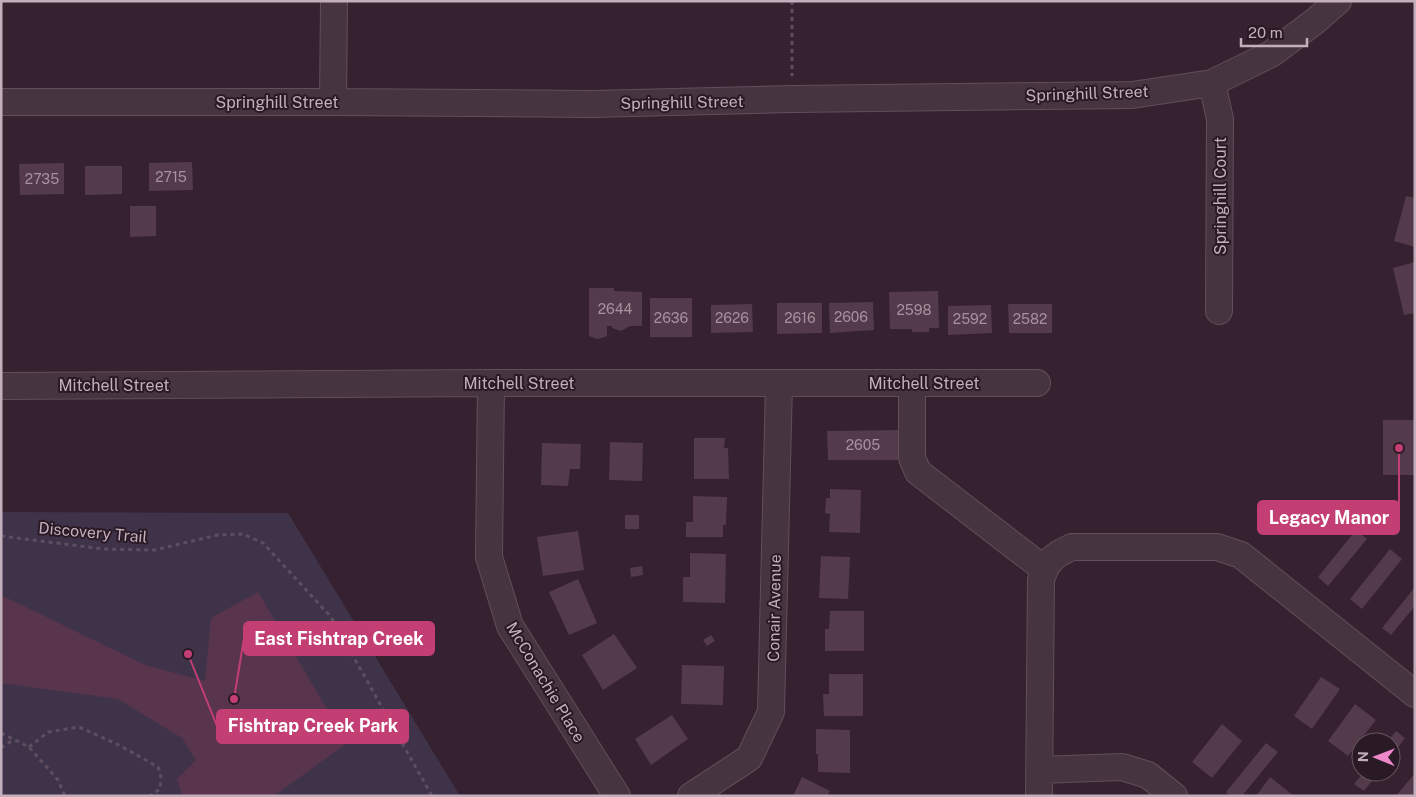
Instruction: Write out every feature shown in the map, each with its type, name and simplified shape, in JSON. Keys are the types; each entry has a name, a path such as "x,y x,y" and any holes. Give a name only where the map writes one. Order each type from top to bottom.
{"street":[{"path":"333,102 334,1"},
{"name":"Springhill Street","path":"1,102 593,104 792,99 1132,95 1212,83 1271,54 1314,22 1338,1"},
{"name":"Springhill Court","path":"1212,83 1220,119 1219,311"},
{"name":"Mitchell Street","path":"1,386 491,383 1037,383"},
{"name":"McConachie Place","path":"491,383 489,557 510,626 617,796"},
{"name":"Conair Avenue","path":"691,796 749,758 771,712 779,383"},
{"path":"912,383 912,458 918,472 1044,568"},
{"path":"1039,796 1041,580 1044,568 1055,554 1072,547 1217,547 1241,555 1415,694"},
{"path":"1039,770 1122,767 1148,775 1174,796"}],"path":[{"path":"792,1 792,99"},
{"name":"Discovery Trail","path":"1,536 105,549 154,550 218,535 243,534 263,543 331,617 432,796"},
{"path":"29,748 48,732 79,728 119,745 158,767 161,777 160,789 150,796"},
{"path":"1,733 29,748 58,780 65,796"},
{"path":"1,748 13,740"}],"shaded area":[{"path":"1,512 288,513 460,796 1,796"},
{"path":"258,592 347,743 274,796 182,796 177,779 196,760 182,738 118,699 1,683 1,595 145,665 205,681 211,618"}],"building":[{"path":"192,162 193,190 149,191 149,163"},
{"path":"64,163 64,194 20,195 19,164"},
{"path":"85,166 122,166 122,194 85,195"},
{"path":"1406,196 1415,198 1415,247 1394,241"},
{"path":"130,206 156,206 156,236 130,237"},
{"path":"1415,262 1415,313 1404,315 1393,268"},
{"path":"589,288 614,288 614,291 642,292 642,326 630,326 621,331 612,328 612,326 607,326 607,336 597,339 589,336"},
{"path":"938,291 939,328 929,328 929,332 912,332 912,329 890,329 889,292"},
{"path":"650,298 692,298 692,337 650,337"},
{"path":"873,302 874,330 830,333 829,303"},
{"path":"777,303 822,303 822,333 777,334"},
{"path":"752,304 753,332 711,333 711,305"},
{"path":"1008,304 1052,304 1052,333 1009,333"},
{"path":"991,305 992,333 948,335 948,306"},
{"path":"1383,420 1415,420 1415,475 1383,475"},
{"path":"899,430 899,460 828,460 827,431"},
{"path":"694,438 725,438 724,448 728,448 729,479 694,479"},
{"path":"610,442 643,443 642,481 609,480"},
{"path":"542,443 581,444 580,469 570,469 568,486 541,485"},
{"path":"830,489 861,490 860,533 829,532 830,514 825,513 826,498 830,498"},
{"path":"693,496 727,497 726,525 723,525 723,537 686,537 686,522 693,522"},
{"path":"625,515 639,515 639,529 625,529"},
{"path":"1356,530 1367,539 1328,586 1318,577"},
{"path":"578,531 584,570 543,576 537,537"},
{"path":"1390,549 1402,559 1362,609 1350,599"},
{"path":"690,553 726,554 725,603 683,602 683,577 690,577"},
{"path":"821,556 850,557 848,599 819,598"},
{"path":"642,566 643,575 631,577 630,568"},
{"path":"578,579 597,623 569,635 549,592"},
{"path":"1415,587 1415,606 1391,635 1382,628"},
{"path":"830,611 864,611 864,651 825,651 825,629 829,629"},
{"path":"614,634 637,668 603,690 582,655"},
{"path":"711,635 715,641 707,646 703,640"},
{"path":"682,665 724,666 723,705 681,704"},
{"path":"829,674 863,674 863,716 824,716 823,694 829,694"},
{"path":"1321,677 1340,689 1312,729 1294,716"},
{"path":"1355,704 1376,720 1367,732 1351,732 1351,752 1348,756 1328,741"},
{"path":"672,715 688,739 651,765 635,739"},
{"path":"1222,724 1242,741 1212,778 1192,762"},
{"path":"816,729 850,730 850,773 818,772"},
{"path":"1401,735 1405,738 1401,743"},
{"path":"1266,743 1278,752 1242,796 1230,796 1226,792"},
{"path":"1415,773 1415,796 1396,796"},
{"path":"802,777 830,791 827,796 793,796"},
{"path":"1270,777 1294,796 1256,796"},
{"path":"1356,782 1371,782 1364,791 1354,784"}],"place":[{"name":"Legacy Manor","path":"1399,448"},
{"name":"Fishtrap Creek Park","path":"188,654"},
{"name":"East Fishtrap Creek","path":"234,699"}]}
